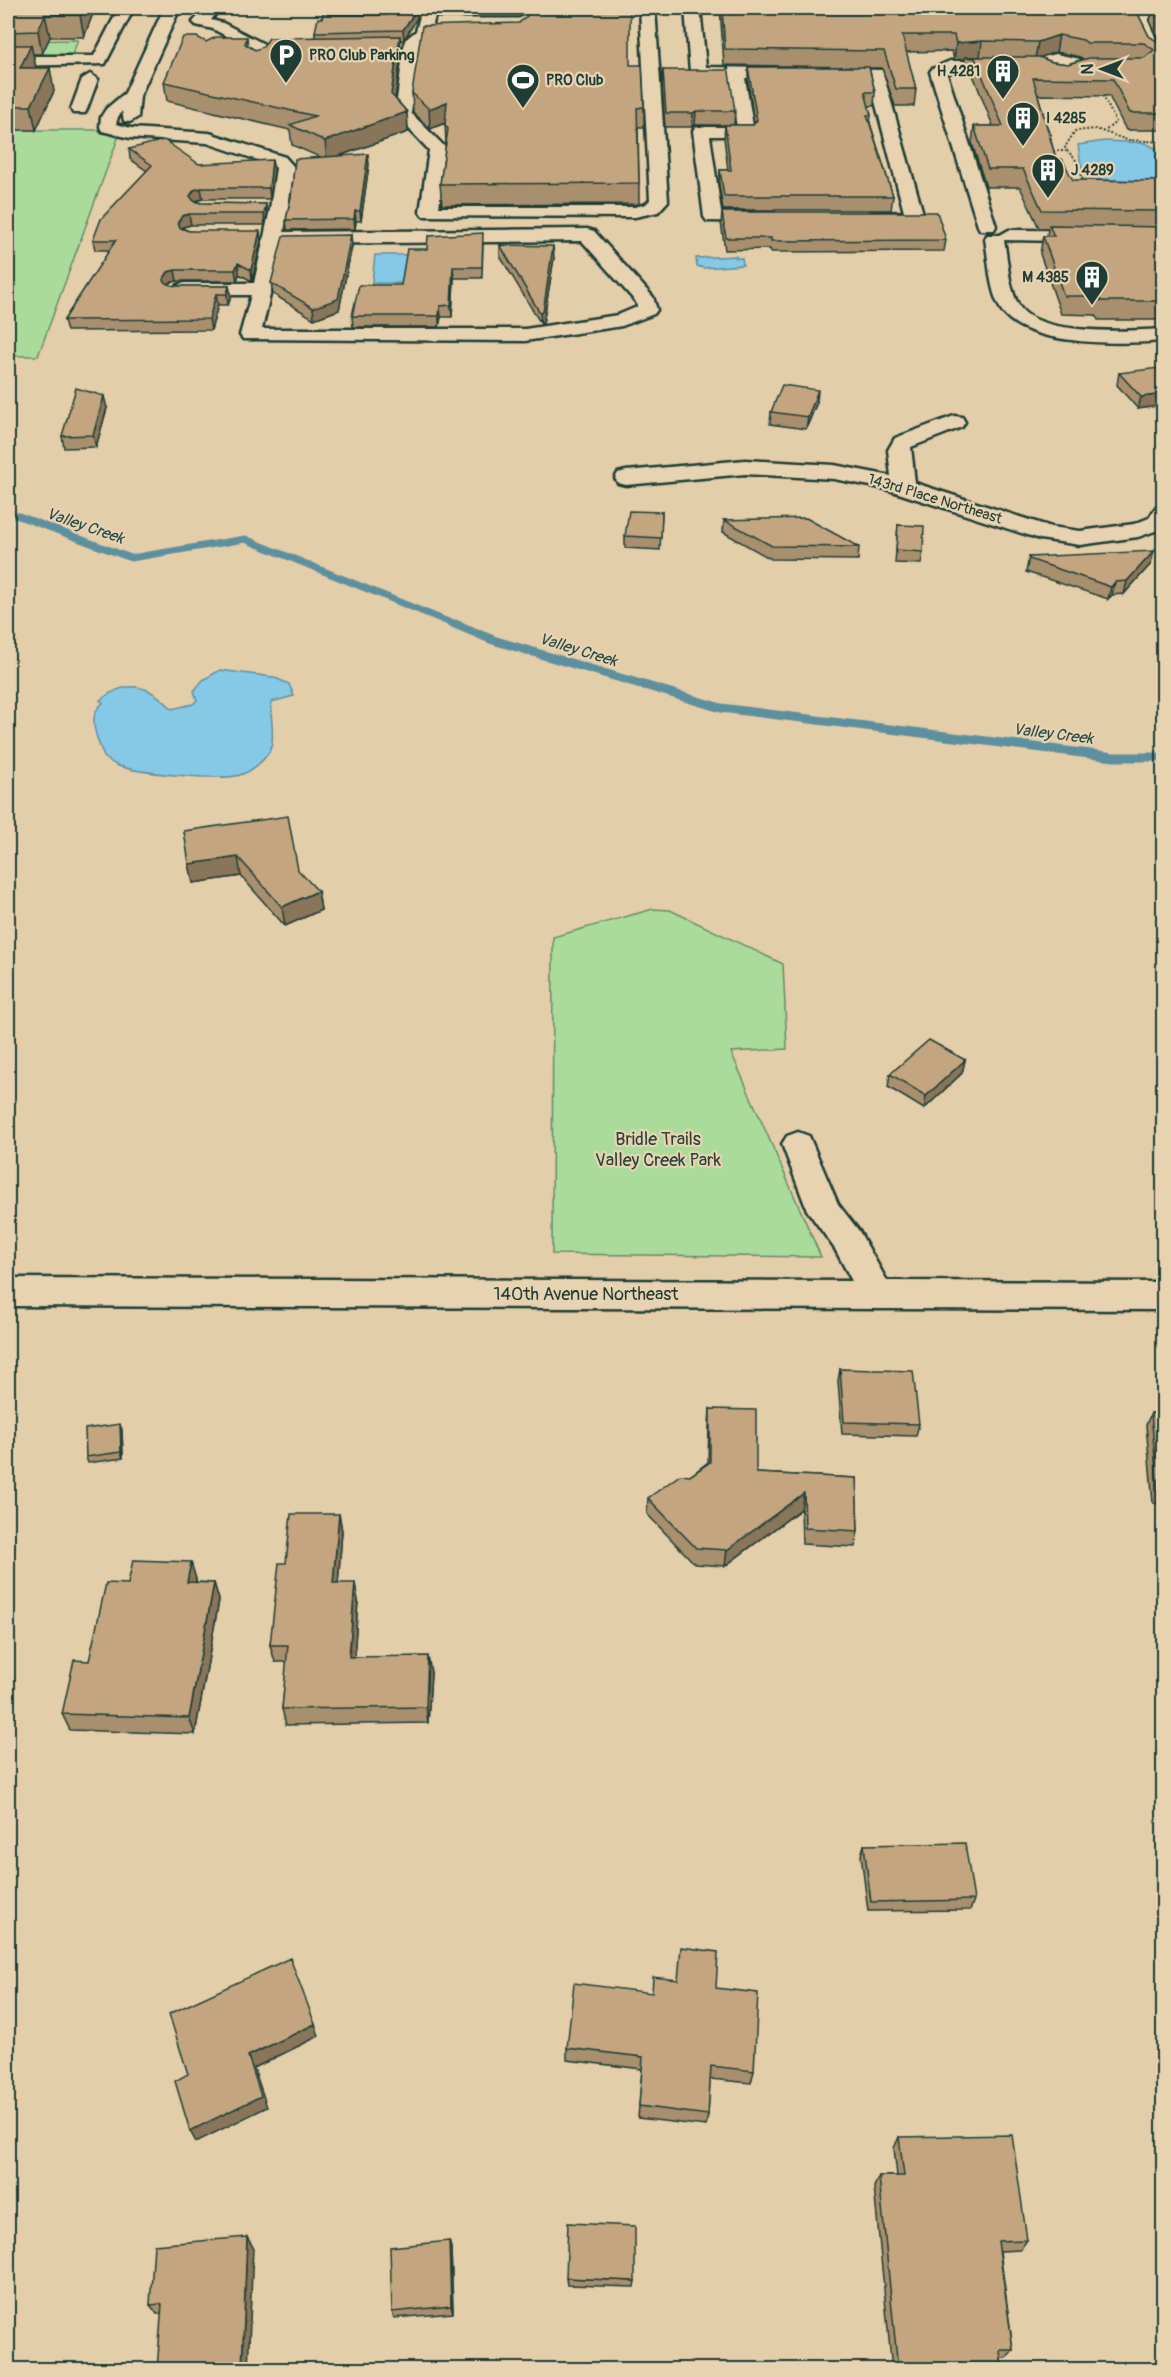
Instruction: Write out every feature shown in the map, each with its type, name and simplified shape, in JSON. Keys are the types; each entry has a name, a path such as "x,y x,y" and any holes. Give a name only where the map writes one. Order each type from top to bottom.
{"street":[{"path":"79,109 84,79 99,61 126,8"},
{"path":"172,8 149,30 132,96 111,112 107,120 108,127 130,133 145,132 209,138 279,161 285,167 281,207 274,236 261,289 250,335 525,335 622,321 647,310 646,302 587,235 274,236 251,233"},
{"path":"334,8 332,17 388,16 389,12 428,11 519,13"},
{"path":"428,11 426,30 411,44 403,114 438,149 429,212 635,212 652,208 659,201 648,8"},
{"path":"692,8 698,72 876,73 915,217 855,217"},
{"path":"1164,13 1143,10 1140,21 1149,43 1164,57"},
{"path":"197,39 190,32 202,15 259,55 280,47"},
{"path":"115,30 149,30"},
{"path":"411,44 438,36"},
{"path":"1049,41 1057,59"},
{"path":"1041,66 1045,61 1057,59 1089,67"},
{"path":"8,61 99,61"},
{"path":"1089,67 1062,74 1050,72 1041,66 950,66 938,72 996,234 1009,307 1019,319 1032,326 1105,336 1164,335"},
{"path":"736,73 746,132 701,131 713,217 784,217"},
{"path":"259,207 281,207"},
{"path":"996,234 1164,237"},
{"path":"177,289 261,289"},
{"path":"904,487 899,450 903,443 954,422"},
{"name":"143rd Place Northeast","path":"626,478 745,466 834,472 904,487 1048,534 1080,538 1138,531 1157,523 1164,512"},
{"path":"798,1144 824,1209 846,1240 877,1295"},
{"name":"140th Avenue Northeast","path":"8,1292 1164,1296"}],"path":[{"path":"1089,67 1116,122 1105,131"},
{"path":"1043,126 1051,134 1053,151 1059,167"},
{"path":"1066,151 1066,143 1076,131 1089,129 1105,131 1127,140 1164,142"},
{"path":"1053,151 1066,151 1074,158 1084,184 1090,185"}],"green space":[{"path":"78,40 72,55 8,56 8,41"},
{"path":"8,130 121,130 38,356 8,356"},
{"name":"Bridle Trails Valley Creek Park","path":"653,909 670,910 783,964 787,1049 731,1052 821,1257 552,1254 553,937"}],"water":[{"path":"1105,141 1145,143 1163,152 1163,182 1088,181 1081,165 1078,145"},
{"path":"375,255 409,255 404,283 372,283"},
{"path":"736,256 736,258 742,258 743,265 703,268 697,266 696,258"},
{"path":"220,670 273,677 289,684 294,696 271,702 271,747 266,756 248,772 230,777 197,777 158,773 126,768 104,757 94,728 95,715 103,703 100,700 120,689 138,687 155,694 172,709 193,704 197,700 194,691 203,680"}],"building":[{"path":"8,8 83,8 80,15 45,15 38,31 8,32"},
{"name":"PRO Club","path":"527,8 630,8 630,65 642,65 644,107 637,108 639,183 440,184 448,129 445,125 447,102 429,109 412,93 422,26 519,23 527,16"},
{"path":"722,8 948,8 949,11 1044,13 1053,8 1135,8 1149,36 1164,46 1164,113 1130,113 1113,79 1033,78 1056,159 1062,159 1073,180 1164,181 1164,211 1042,210 1023,169 988,169 974,126 1003,126 975,58 965,57 1039,57 1052,62 1068,64 1089,58 1144,58 1154,50 1144,43 1087,43 1059,35 1038,42 956,43 954,35 902,35 916,89 896,89 884,51 725,49"},
{"path":"1155,8 1164,8 1164,25 1162,24"},
{"path":"397,9 417,9 403,30 315,32 318,18 322,18 324,11 331,15 387,15"},
{"name":"PRO Club Parking","path":"400,36 391,94 407,112 325,141 290,125 315,116 164,82 183,37 197,37 206,42 216,37 247,37 245,44 255,50 263,47 269,38"},
{"path":"8,45 31,45 20,68 50,68 31,106 8,106"},
{"path":"728,66 735,111 666,113 663,70 726,70"},
{"path":"748,67 869,67 875,92 865,92 871,115 867,115 893,196 724,196 720,170 731,170 725,125 753,125 757,120"},
{"path":"164,140 199,164 272,160 269,188 201,188 194,190 190,196 194,201 201,203 266,204 264,214 189,214 182,216 178,222 180,228 189,231 260,231 251,270 238,263 235,270 168,272 163,280 175,286 229,286 227,294 216,294 209,319 64,320 116,240 93,240 101,219 152,165 129,149"},
{"path":"368,154 360,211 355,211 354,219 286,220 295,159"},
{"path":"722,212 937,212 946,240 771,241 771,238 726,238"},
{"path":"1049,225 1164,227 1164,288 1158,288 1163,301 1101,301 1099,296 1064,296 1043,236 1054,236"},
{"path":"483,233 482,267 453,267 451,305 440,306 439,316 352,316 359,285 401,285 407,249 427,249 428,236"},
{"path":"351,235 338,299 313,308 271,283 283,236"},
{"path":"500,245 553,246 543,312 540,313"},
{"path":"1159,368 1164,372 1164,394 1141,397 1119,373"},
{"path":"782,385 818,390 808,417 771,412"},
{"path":"76,388 104,396 93,435 62,436"},
{"path":"629,511 662,512 661,538 625,536"},
{"path":"806,518 859,547 772,546 724,520"},
{"path":"898,525 924,526 923,552 896,550"},
{"path":"1154,551 1127,581 1115,582 1111,587 1029,559 1029,557"},
{"path":"288,816 298,870 318,891 282,907 238,857 189,864 184,831"},
{"path":"929,1040 965,1060 926,1096 890,1074"},
{"path":"840,1369 913,1371 919,1424 844,1422"},
{"path":"710,1409 756,1410 756,1473 856,1478 858,1531 805,1528 804,1493 727,1550 696,1548 648,1498 680,1475 690,1476 710,1462"},
{"path":"1151,1413 1164,1414 1164,1492 1158,1491"},
{"path":"120,1424 121,1452 86,1457 85,1429"},
{"path":"291,1514 339,1514 333,1583 355,1583 349,1657 428,1656 426,1707 282,1709 288,1645 270,1645 279,1563 286,1563"},
{"path":"133,1560 191,1562 187,1582 214,1583 189,1718 62,1714 74,1660 89,1661 106,1583 128,1584"},
{"path":"965,1843 974,1900 871,1902 864,1845"},
{"path":"681,1947 718,1952 716,1988 758,1993 754,2071 711,2066 708,2115 639,2106 643,2057 567,2048 574,1983 652,1993 653,1977 678,1980"},
{"path":"290,1958 315,2024 248,2056 261,2096 190,2131 175,2081 188,2074 169,2014"},
{"path":"1012,2135 1027,2240 998,2241 1013,2350 1000,2350 1002,2370 898,2370 879,2176 904,2176 899,2137"},
{"path":"568,2223 635,2226 635,2281 566,2278"},
{"path":"247,2237 242,2370 157,2370 162,2304 150,2305 154,2245"},
{"path":"449,2241 451,2306 392,2312 390,2247"}],"waterway":[{"name":"Valley Creek","path":"8,514 19,516 131,558 245,539 458,626"},
{"name":"Valley Creek","path":"455,624 493,640 721,708 1114,757 1164,757"}],"place":[{"name":"PRO Club Parking","path":"286,84"},
{"name":"H 4281","path":"1003,100"},
{"name":"PRO Club","path":"523,109"},
{"name":"I 4285","path":"1023,147"},
{"name":"J 4289","path":"1048,199"},
{"name":"M 4385","path":"1092,306"}]}
